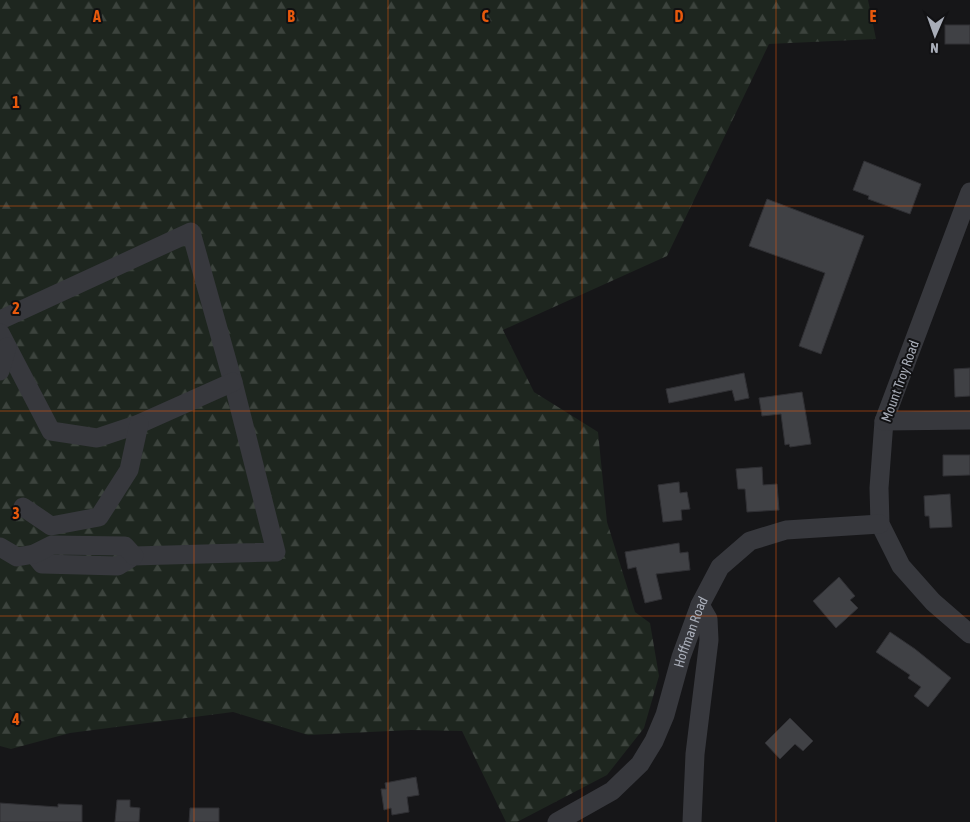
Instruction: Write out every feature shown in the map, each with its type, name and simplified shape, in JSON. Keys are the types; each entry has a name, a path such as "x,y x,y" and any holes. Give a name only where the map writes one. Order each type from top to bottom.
{"street":[{"name":"Mount Troy Road","path":"970,192 884,421 879,488 880,524 901,566 933,602 970,634"},
{"path":"0,320 191,232 233,382 276,552 134,556 125,546 52,545 25,555 0,546"},
{"path":"4,340 51,430 97,438 139,424 233,382"},
{"path":"0,371 4,340"},
{"path":"884,421 970,420"},
{"path":"25,555 50,526 99,517 129,470 139,424"},
{"path":"23,507 50,526"},
{"name":"Hoffman Road","path":"557,822 612,791 640,764 654,741 665,715 681,657 700,605 720,566 750,541 786,530 880,524"},
{"path":"692,822 695,754 709,640 708,619 700,605"}],"green space":[{"path":"0,0 868,0 876,39 769,44 667,256 503,330 534,392 598,432 607,522 635,612 650,623 659,676 644,728 607,775 517,822 506,822 462,731 411,730 308,735 233,712 70,733 11,749 0,746"}],"building":[{"path":"945,25 970,25 970,44 945,44"},
{"path":"864,161 921,184 910,214 868,199 869,196 853,190"},
{"path":"767,199 864,236 821,354 799,346 825,273 749,246"},
{"path":"970,368 970,396 955,397 954,369"},
{"path":"744,373 749,398 735,401 732,390 669,403 666,389"},
{"path":"802,392 811,444 790,447 789,444 785,445 781,414 762,416 759,398"},
{"path":"943,455 970,455 970,475 943,476"},
{"path":"762,467 763,485 777,484 779,510 747,512 745,489 738,489 736,469"},
{"path":"679,482 680,493 687,492 690,509 681,510 682,520 663,522 658,485"},
{"path":"950,494 952,527 930,528 929,516 925,516 924,496"},
{"path":"679,543 680,553 688,552 690,570 656,574 662,599 645,603 636,567 628,569 625,552"},
{"path":"839,577 855,596 850,600 858,608 836,628 813,601"},
{"path":"890,632 951,678 928,707 914,696 921,687 908,678 910,675 876,652"},
{"path":"790,718 813,741 803,751 795,744 780,759 765,743"},
{"path":"416,777 419,795 407,797 409,812 392,815 391,808 384,810 381,789 386,789 385,783"},
{"path":"117,800 130,800 130,807 140,808 139,822 115,822"},
{"path":"0,803 58,807 58,804 82,805 82,822 0,822"},
{"path":"190,808 219,808 219,822 189,822"}]}
